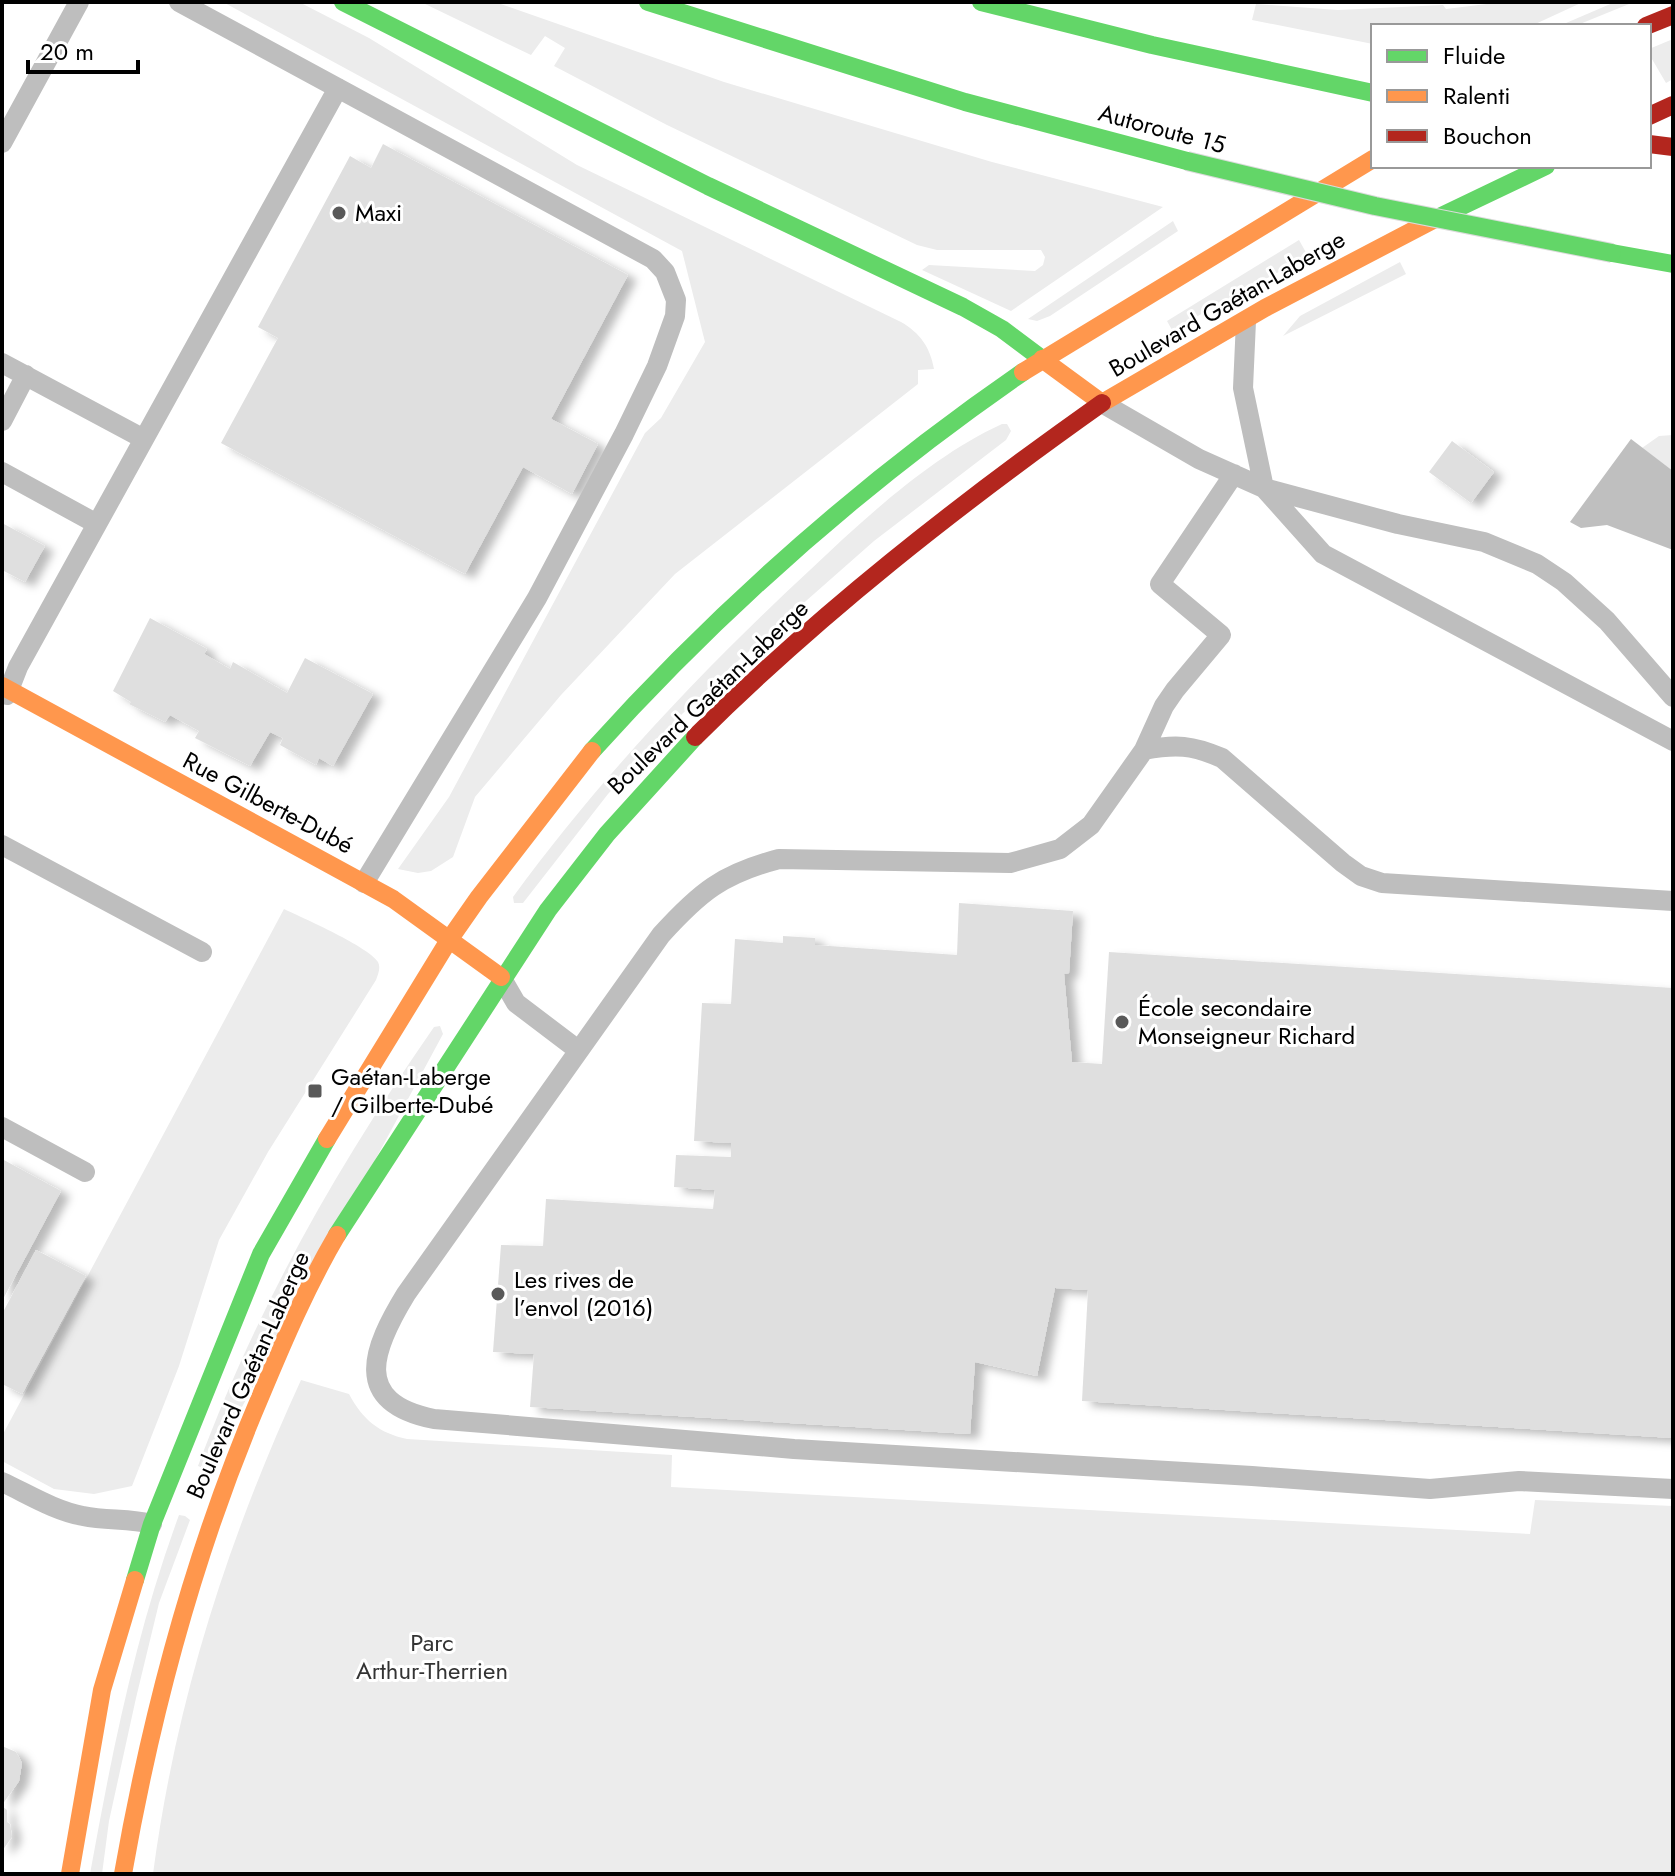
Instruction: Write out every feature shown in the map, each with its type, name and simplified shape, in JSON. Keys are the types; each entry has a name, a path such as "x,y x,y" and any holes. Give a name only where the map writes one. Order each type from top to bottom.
{"main road":[{"path":"343,2 708,186 963,307 1002,329 1102,403"},
{"name":"Autoroute 15","path":"648,2 965,102 1187,161 1375,206 1673,264"},
{"path":"981,2 1152,45 1371,93"},
{"path":"1651,24 1673,15"},
{"path":"1651,115 1673,105"},
{"path":"1651,144 1673,147"},
{"name":"Boulevard Gaétan-Laberge","path":"70,1874 102,1690 152,1524 175,1484 274,1229 449,940 514,849 583,762 722,616 815,533 920,447 1042,359 1371,160"},
{"name":"Boulevard Gaétan-Laberge","path":"123,1874 151,1727 211,1496 312,1278 501,977 561,892 621,816 739,694 850,594 1010,468 1102,403 1246,317 1363,254 1542,168"},
{"name":"Rue Gilberte-Dubé","path":"5,694 393,899 501,977"}],"lane":[{"path":"2,143 79,2"},
{"path":"179,2 653,259 665,272 676,300 675,316 657,366 537,598 364,883"},
{"path":"5,694 338,88"},
{"path":"1246,317 1244,400 1264,488 1323,554 1673,741"},
{"path":"2,363 144,439"},
{"path":"2,421 26,375"},
{"path":"1102,403 1199,459 1264,488 1398,524 1484,542 1537,564 1564,582 1607,621 1673,697"},
{"path":"2,472 97,524"},
{"path":"1234,474 1160,584 1221,635 1169,698 1144,750 1091,825 1060,849 1010,863 779,859 745,868 712,885 685,908 661,935 406,1294 385,1328 375,1357 377,1380 387,1399 409,1414 434,1419 794,1449 1430,1489 1519,1481 1673,1489"},
{"path":"1144,750 1169,745 1197,747 1222,758 1343,863 1361,876 1382,883 1673,901"},
{"path":"2,845 202,952"},
{"path":"501,977 516,1003 578,1050"},
{"path":"2,1127 85,1172"},
{"path":"2,1482 80,1516 108,1520 130,1518 152,1524"}],"green space":[{"path":"223,2 299,2 369,38 577,165 901,322 923,341 934,369 918,370 918,384 675,574 561,695 475,797 453,857 431,871 418,873 398,869 449,797 645,433 661,418 705,342 682,251"},
{"path":"421,2 495,2 724,82 992,162 1163,207 1011,311 922,270 929,265 1035,271 1043,265 1045,257 1041,250 937,250 917,245 667,125 554,66 565,48 545,36 531,55"},
{"path":"1503,2 1583,2 1535,24 1371,24 1371,44 1252,20 1256,4 1338,10 1443,5 1446,9"},
{"path":"1615,2 1634,2 1580,24 1564,24"},
{"path":"1673,39 1673,79 1666,83 1651,57 1651,48"},
{"path":"1173,221 1178,231 1050,316 1037,321 1028,319"},
{"path":"1299,240 1308,256 1172,330 1167,321"},
{"path":"1400,262 1406,274 1283,336 1300,316"},
{"path":"1007,424 1011,431 1006,440 874,541 721,676 677,719 608,794 523,903 514,903 513,897 581,810 654,726 730,647 831,550 901,489 950,453"},
{"path":"1673,435 1673,471 1642,448 1659,436"},
{"path":"284,909 335,933 372,956 379,966 376,980 268,1152 219,1240 179,1366 132,1486 94,1494 54,1489 2,1461 2,1436"},
{"path":"440,1026 443,1034 208,1470 198,1466 246,1349 302,1239 364,1132 434,1027"},
{"name":"Parc Arthur-Therrien","path":"301,1380 349,1394 373,1424 407,1439 672,1455 671,1487 1530,1534 1535,1500 1673,1506 1673,1874 153,1874 176,1746 208,1621 250,1500"},
{"path":"179,1515 190,1520 159,1603 109,1821 102,1874 90,1874 138,1648"}],"shaded area":[{"path":"1631,439 1673,471 1673,550 1607,525 1581,528 1570,522"}],"building":[{"path":"383,144 628,275 551,419 598,444 572,494 523,467 465,574 221,443 278,338 258,327 350,156 371,168"},
{"path":"1452,441 1494,472 1471,503 1429,472"},
{"path":"2,523 45,546 25,582 2,570"},
{"path":"150,618 207,649 204,654 230,669 233,662 287,693 305,658 373,694 333,766 319,758 316,765 280,745 283,738 270,732 250,766 195,738 199,731 170,715 165,722 129,704 131,702 113,691"},
{"path":"959,903 1073,911 1069,973 1064,974 1072,1062 1102,1064 1109,952 1673,988 1673,1438 1082,1401 1088,1290 1055,1288 1037,1376 975,1362 970,1434 530,1407 534,1354 493,1352 501,1245 543,1246 546,1199 713,1209 715,1190 674,1187 676,1155 731,1157 731,1143 694,1141 702,1003 731,1004 735,939 783,943 783,936 815,938 815,945 957,955"},
{"path":"2,1159 61,1191 2,1301"},
{"path":"36,1250 86,1276 22,1394 2,1384 2,1314"},
{"path":"2,1746 16,1752 22,1763 19,1781 2,1805"},
{"path":"2,1806 7,1810 12,1837 2,1851"}],"traffic: fast":[{"path":"343,2 708,186 963,307 1002,329 1042,359"},
{"path":"648,2 965,102 1187,161"},
{"path":"981,2 1152,45 1371,93"},
{"path":"1187,161 1375,206 1612,253"},
{"path":"1435,219 1542,168"},
{"path":"1612,253 1673,264"},
{"path":"592,751 691,647 796,549 907,457 1023,372"},
{"path":"337,1235 548,910 607,834 695,737"},
{"path":"135,1580 152,1524 261,1254 327,1139"}],"traffic: slow":[{"path":"1023,372 1371,160"},
{"path":"1042,359 1102,403 1265,308 1435,219"},
{"path":"2,686 393,899 501,977"},
{"path":"327,1139 449,940 592,751"},
{"path":"123,1874 162,1691 196,1571 237,1453 287,1334 337,1235"},
{"path":"70,1874 102,1690 135,1580"}],"traffic: jam":[{"path":"1651,24 1673,15"},
{"path":"1651,115 1673,105"},
{"path":"1651,144 1673,147"},
{"path":"695,737 791,647 891,562 1102,403"}],"place":[{"name":"Maxi","path":"339,213"},
{"name":"École secondaire Monseigneur Richard","path":"1122,1022"},
{"name":"Gaétan-Laberge / Gilberte-Dubé","path":"315,1091"},
{"name":"Les rives de l’envol (2016)","path":"498,1294"}]}
